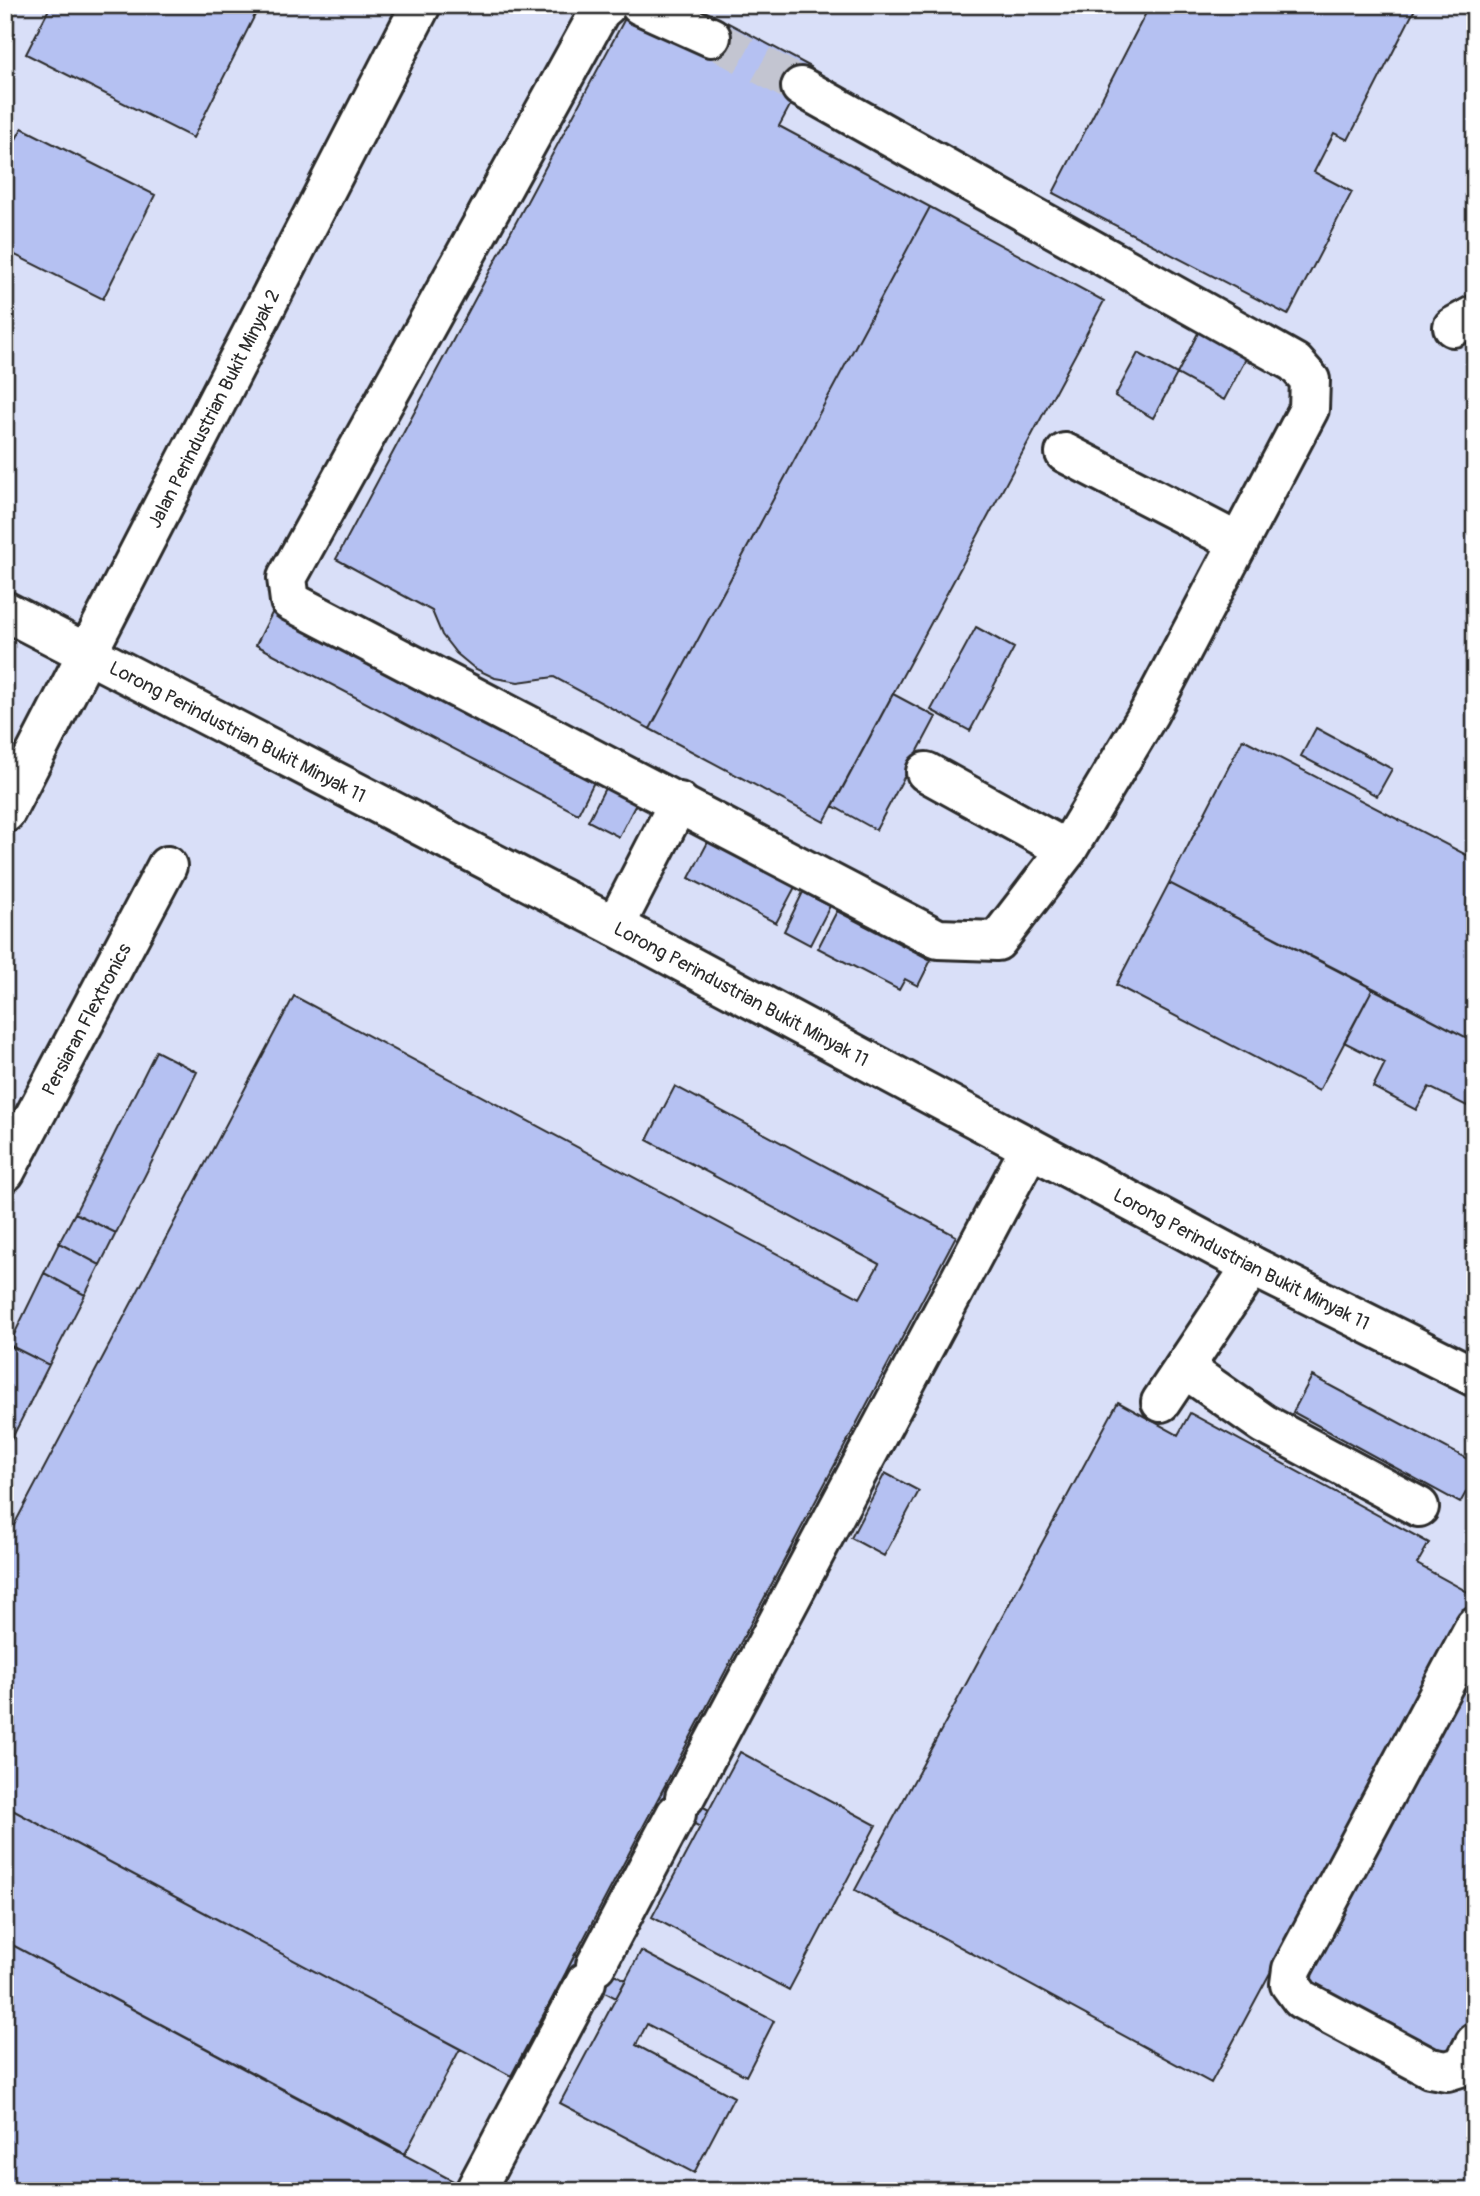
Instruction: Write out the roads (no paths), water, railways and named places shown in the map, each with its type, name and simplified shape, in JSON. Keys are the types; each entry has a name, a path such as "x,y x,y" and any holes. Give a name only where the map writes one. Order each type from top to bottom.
{"street":[{"name":"Jalan Perindustrian Bukit Minyak 2","path":"5,813 422,5"},
{"path":"607,5 600,11 287,578 290,601 938,939 997,941 1067,850 1149,713 1237,541 1309,409 1310,380 1295,363 801,86"},
{"path":"640,5 711,37"},
{"path":"1065,453 1237,541"},
{"name":"Lorong Perindustrian Bukit Minyak 11","path":"5,611 615,926 1029,1150 1252,1266 1475,1377"},
{"path":"926,772 1067,850"},
{"path":"615,926 679,802"},
{"name":"Persiaran Flextronics","path":"5,1172 167,866"},
{"path":"475,2191 1029,1150"},
{"path":"1161,1402 1252,1266"},
{"path":"1184,1368 1264,1424 1419,1507"},
{"path":"1475,1626 1292,1969 1290,1984 1301,1999 1430,2068 1447,2071 1462,2066 1475,2043"}],"tunnel":[{"path":"711,37 801,87"}]}
